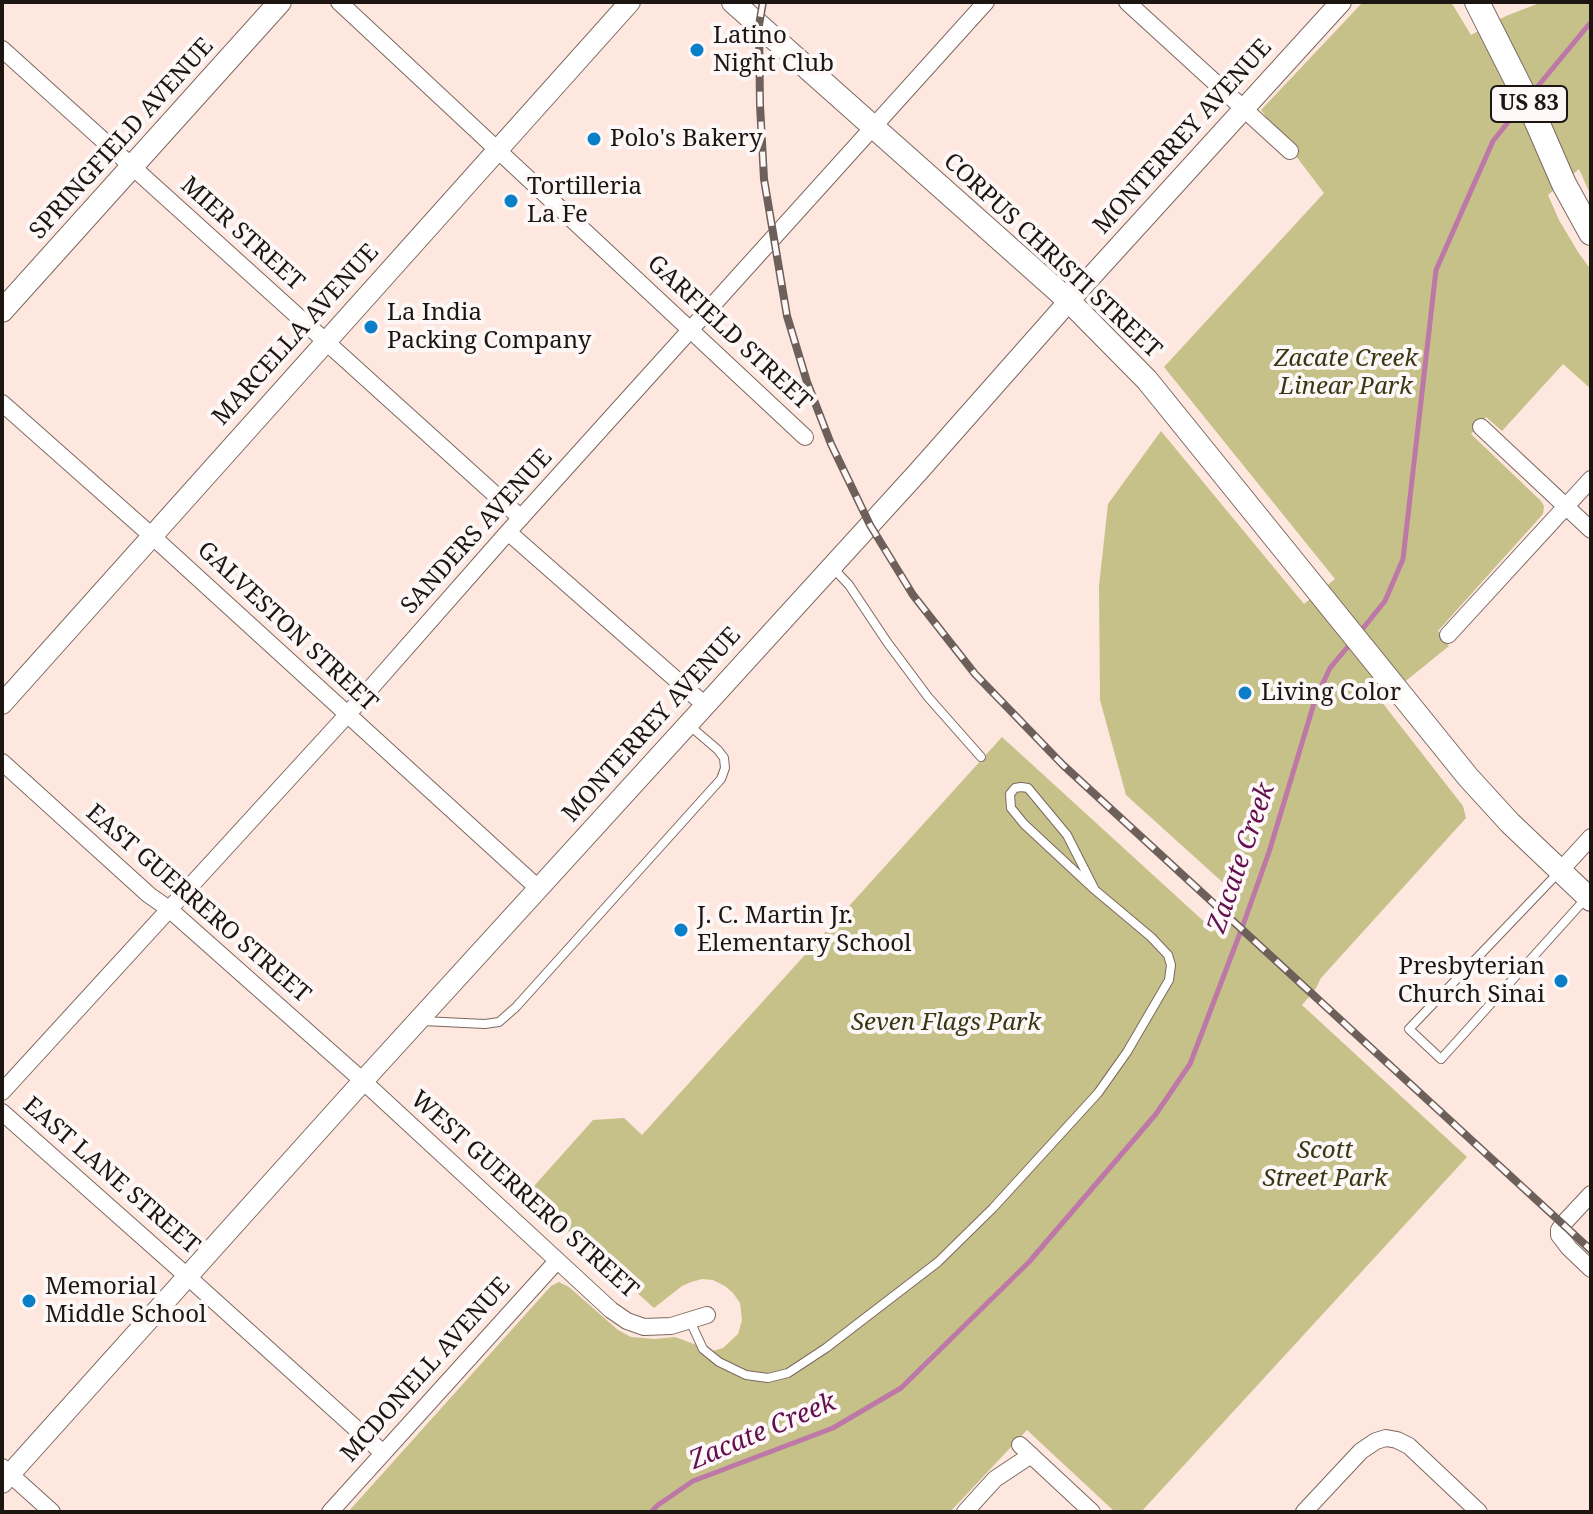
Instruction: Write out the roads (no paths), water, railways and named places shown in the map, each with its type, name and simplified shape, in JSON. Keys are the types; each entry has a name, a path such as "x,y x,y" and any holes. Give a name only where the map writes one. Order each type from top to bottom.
{"main road":[{"name":"SPRINGFIELD AVENUE","path":"2,311 280,2"},
{"name":"CORPUS CHRISTI STREET","path":"733,2 1069,301 1147,380 1468,777 1510,823 1589,898"},
{"name":"US 83","path":"1477,2 1534,115 1564,184 1591,233"}],"street":[{"name":"GARFIELD STREET","path":"339,2 805,437"},
{"name":"MARCELLA AVENUE","path":"2,704 630,2"},
{"name":"SANDERS AVENUE","path":"2,1092 347,715 986,2"},
{"path":"1127,2 1290,151"},
{"name":"MONTERREY AVENUE","path":"5,1475 188,1277 1341,2"},
{"name":"MIER STREET","path":"2,49 521,518"},
{"name":"GALVESTON STREET","path":"2,403 539,889"},
{"path":"1481,427 1591,530"},
{"path":"1448,635 1591,479"},
{"path":"508,532 705,705"},
{"name":"EAST GUERRERO STREET","path":"2,762 363,1081"},
{"path":"1560,871 1591,837"},
{"name":"WEST GUERRERO STREET","path":"363,1081 557,1261 627,1321 644,1327 671,1326 707,1315"},
{"name":"EAST LANE STREET","path":"2,1112 383,1453"},
{"path":"1591,1194 1559,1230 1561,1240 1591,1269"},
{"name":"MCDONELL AVENUE","path":"330,1512 557,1261"},
{"path":"1304,1512 1361,1451 1386,1438 1409,1446 1479,1512"},
{"path":"965,1512 1025,1450 1092,1512"},
{"path":"5,1475 52,1512"}],"lane":[{"path":"831,567 849,585 928,697 981,757"},
{"path":"419,1021 499,1022 516,1007 721,779 725,768 724,758 688,724"},
{"path":"690,1321 703,1349 719,1362 746,1375 768,1378 788,1373 826,1348 938,1262 993,1208 1098,1093 1127,1052 1169,980 1171,965 1168,955 1151,937 1095,890 1024,824 1011,808 1010,794 1015,788 1028,788 1067,835 1095,890"},
{"path":"1560,871 1409,1029 1441,1059 1589,898"}],"waterway":[{"name":"Zacate Creek","path":"1533,92 1591,22"},
{"name":"Zacate Creek","path":"1360,632 1385,601 1403,559 1436,270 1493,141 1521,106"},
{"name":"Zacate Creek","path":"651,1512 693,1481 833,1428 901,1388 1029,1262 1156,1114 1190,1064 1269,852 1315,700 1330,668 1351,643"}],"railway":[{"path":"763,2 759,25 764,179 787,316 807,382 831,444 870,525 913,595 975,674 1063,765 1591,1250"}],"place":[{"name":"Latino Night Club","path":"697,50"},
{"name":"Polo's Bakery","path":"594,139"},
{"name":"Tortilleria La Fe","path":"511,201"},
{"name":"La India Packing Company","path":"371,327"},
{"name":"Living Color","path":"1245,693"},
{"name":"J. C. Martin Jr. Elementary School","path":"681,930"},
{"name":"Presbyterian Church Sinai","path":"1561,981"},
{"name":"Memorial Middle School","path":"29,1301"}],"park label":[{"name":"Zacate Creek Linear Park","path":"1346,373"},
{"name":"Seven Flags Park","path":"946,1023"},
{"name":"Scott Street Park","path":"1325,1165"}]}
